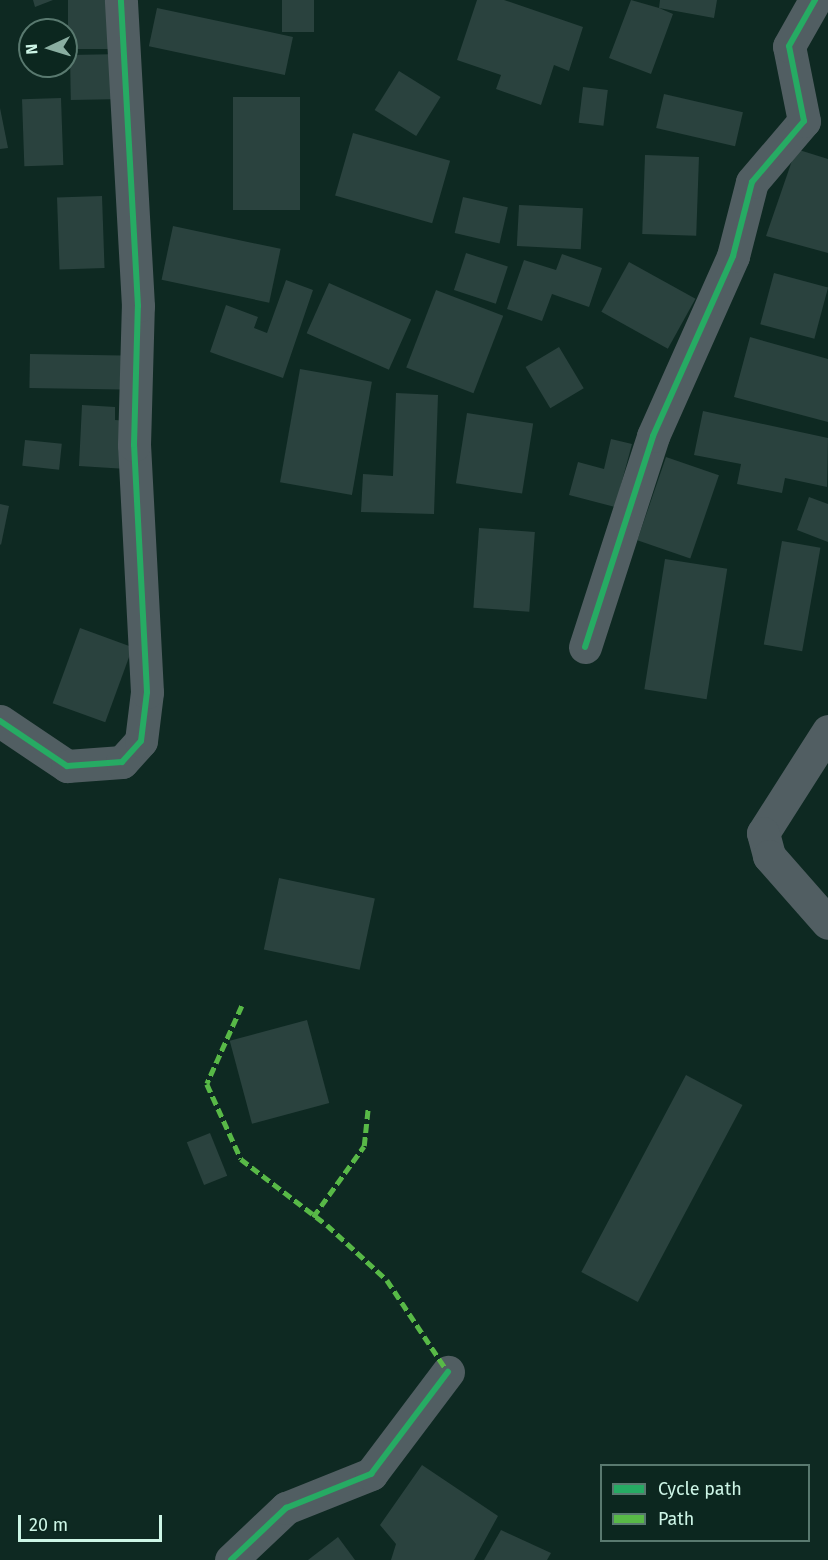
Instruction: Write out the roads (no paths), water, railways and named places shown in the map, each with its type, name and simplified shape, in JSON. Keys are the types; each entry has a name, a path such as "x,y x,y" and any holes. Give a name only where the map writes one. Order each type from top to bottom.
{"street":[{"path":"0,721 67,766 122,762 141,741 147,692 134,445 138,306 121,0"},
{"path":"585,647 653,436 733,256 752,182 804,121 789,46 815,0"},
{"path":"828,731 764,833 769,856 828,923"},
{"path":"231,1560 286,1508 371,1474 448,1372"}]}
